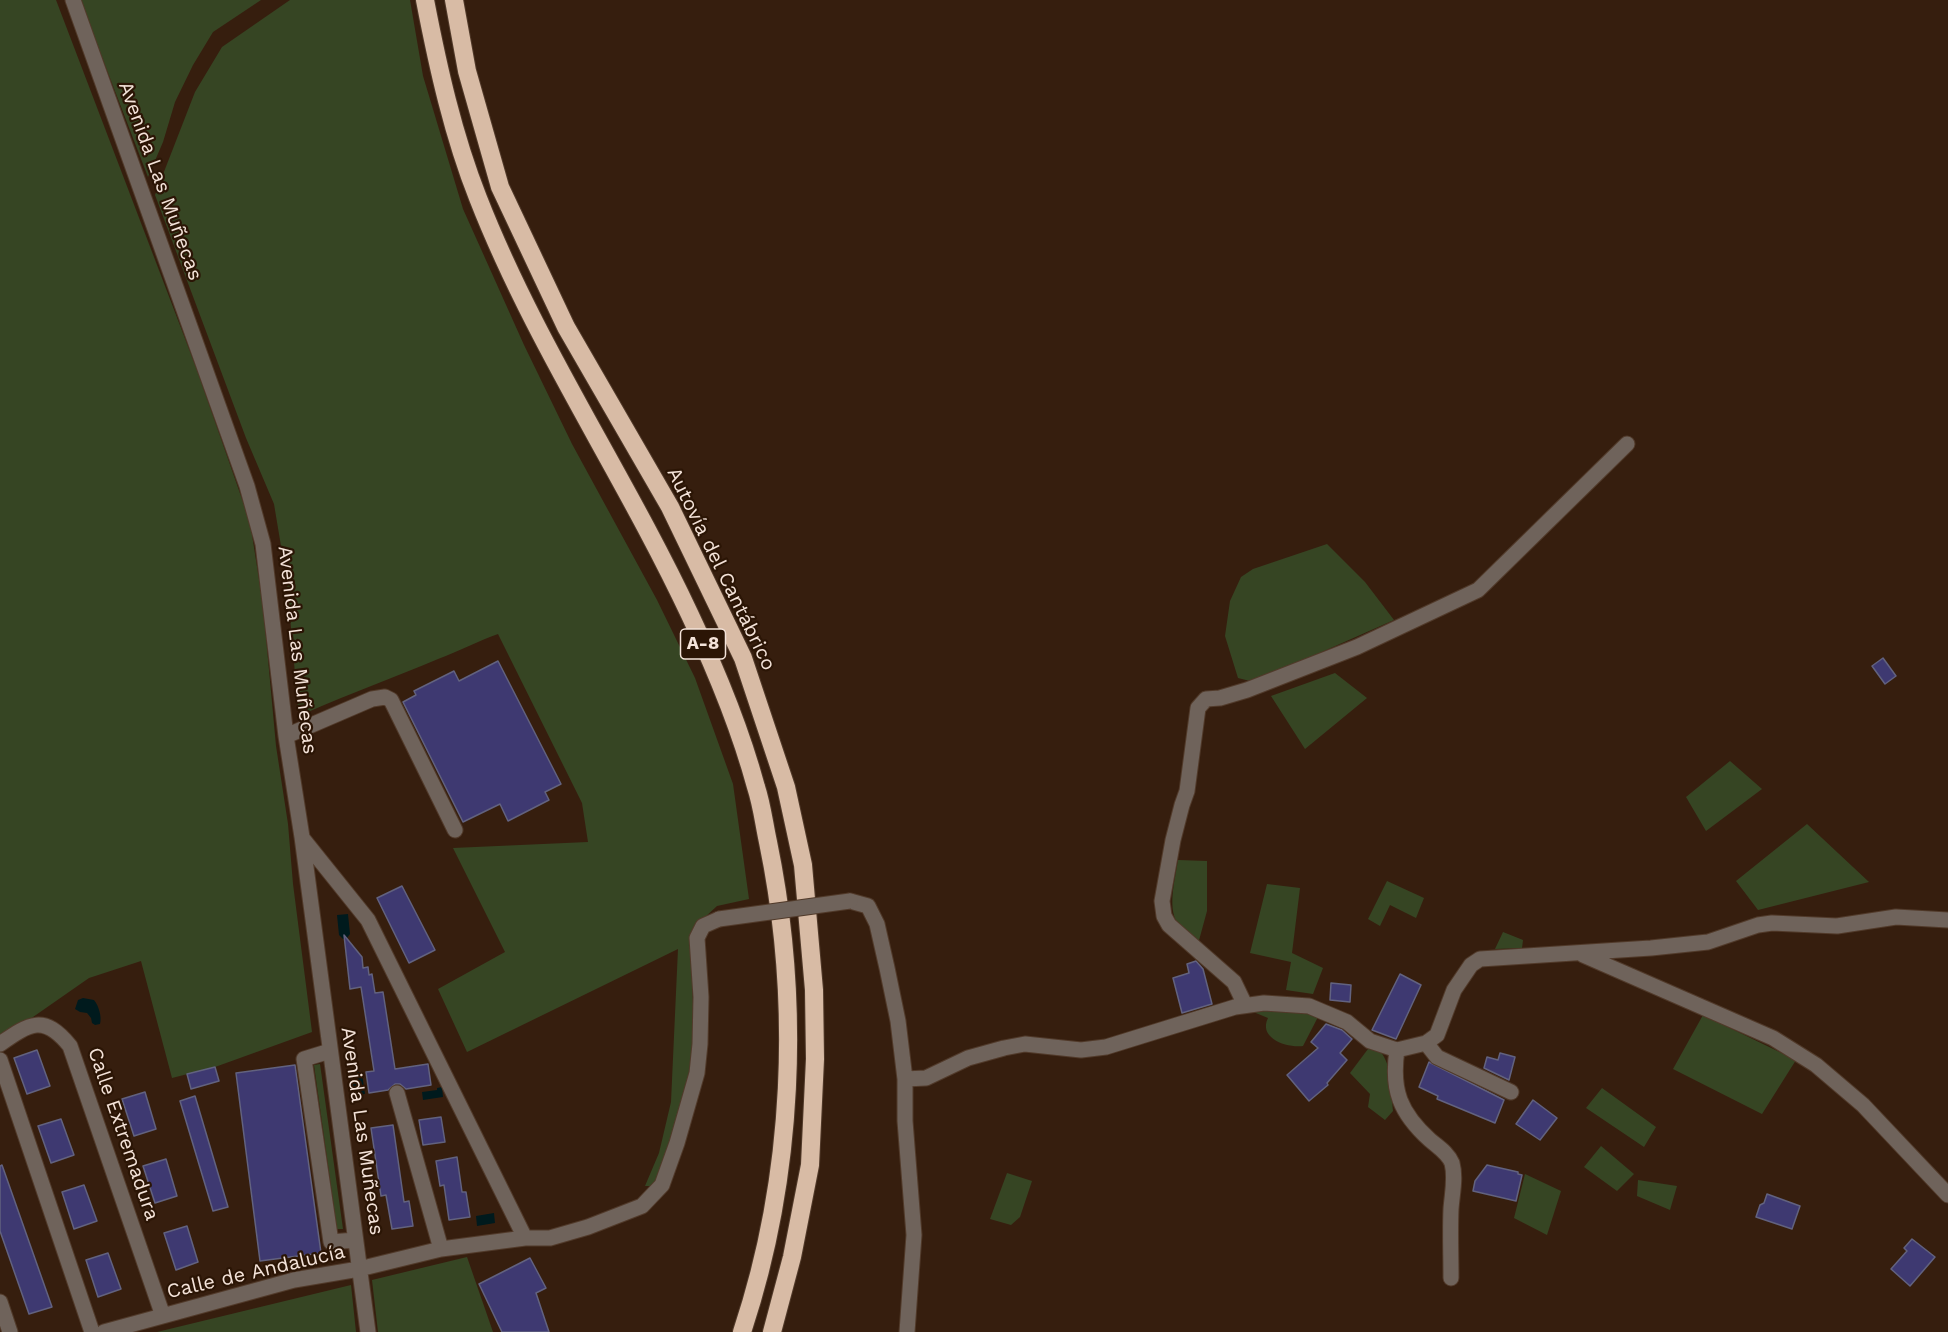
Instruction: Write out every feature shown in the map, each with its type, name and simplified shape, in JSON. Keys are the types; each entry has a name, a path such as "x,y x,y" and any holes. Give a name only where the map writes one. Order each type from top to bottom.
{"highway":[{"name":"A-8","path":"425,0 437,62 455,130 477,198 542,336 690,614 730,705 757,788 777,884 787,985 788,1051 783,1132 771,1218 754,1298 742,1332"},
{"name":"Autovía del Cantábrico","path":"454,0 467,71 500,187 566,327 670,507 743,658 786,787 803,865 814,990 815,1059 810,1166 792,1257 772,1332"}],"street":[{"name":"Avenida Las Muñecas","path":"73,0 247,486 262,543 286,736 302,837 368,1332"},
{"path":"1245,1005 1234,982 1169,925 1164,916 1162,902 1173,840 1187,791 1198,708 1206,699 1247,690 1357,647 1478,590 1627,444"},
{"path":"286,736 372,699 385,697 391,700 455,830"},
{"path":"302,837 368,920 525,1238"},
{"name":"Calle de Andalucía","path":"104,1332 294,1280 359,1269 441,1249 525,1238 550,1238 588,1227 642,1206 662,1185 697,1073 700,1009 697,939 703,926 719,918 850,901 868,906 877,924 898,1021 905,1079"},
{"path":"907,1332 914,1234 905,1121 905,1079 926,1078 968,1058 1026,1044 1081,1050 1106,1047 1235,1007 1264,1003 1309,1006 1347,1022 1370,1041 1397,1050 1426,1043 1437,1035 1454,990 1471,965 1480,959 1708,942 1758,925 1772,923 1837,926 1896,917 1948,920"},
{"path":"1580,953 1773,1038 1816,1065 1863,1105 1948,1195"},
{"name":"Calle Extremadura","path":"0,1044 23,1028 42,1024 58,1032 70,1047 163,1316"},
{"path":"1426,1043 1437,1057 1511,1092"},
{"path":"1397,1050 1394,1068 1396,1090 1403,1109 1414,1125 1451,1160 1454,1174 1451,1210 1451,1278"},
{"path":"330,1051 304,1059 331,1242 355,1240"},
{"path":"0,1060 92,1332"},
{"path":"397,1093 441,1249"},
{"path":"0,1302 10,1332"}],"green space":[{"path":"0,0 56,0 197,370 250,522 263,605 276,746 288,824 293,884 312,1032 215,1067 172,1078 141,961 89,978 0,1040"},
{"path":"80,0 261,0 213,32 193,65 175,102 163,142 148,177"},
{"path":"290,0 410,0 423,76 463,209 524,345 572,444 657,600 695,678 733,784 749,899 717,906 704,918 691,953 694,1031 690,1074 667,1153 653,1186 645,1186 659,1153 671,1102 678,949 467,1052 438,989 505,952 453,848 588,842 582,803 498,634 308,712 298,708 287,582 274,504 246,438 155,195 195,92 222,47"},
{"path":"1327,544 1365,582 1394,620 1254,682 1238,678 1225,636 1230,601 1241,577 1253,569"},
{"path":"1335,673 1367,698 1305,749 1271,696"},
{"path":"1730,761 1762,789 1706,831 1686,797"},
{"path":"1807,824 1869,882 1758,910 1736,881"},
{"path":"1178,860 1207,861 1207,911 1198,944 1180,927 1173,913 1172,904"},
{"path":"1387,881 1424,898 1416,918 1390,905 1380,926 1368,919"},
{"path":"1267,884 1300,888 1292,953 1323,968 1313,994 1286,990 1291,962 1250,953"},
{"path":"1503,932 1523,940 1522,948 1495,949"},
{"path":"1263,1007 1319,1015 1303,1046 1289,1045 1270,1036 1266,1025 1268,1018 1251,1011"},
{"path":"1703,1015 1796,1060 1762,1114 1673,1069"},
{"path":"1368,1049 1380,1051 1389,1072 1393,1111 1385,1120 1368,1107 1370,1094 1350,1073"},
{"path":"320,1064 343,1229 337,1229 314,1065"},
{"path":"1602,1088 1656,1127 1644,1147 1586,1108"},
{"path":"1601,1146 1634,1174 1617,1191 1584,1167"},
{"path":"1007,1173 1032,1181 1020,1217 1011,1225 990,1219"},
{"path":"1525,1174 1561,1191 1547,1235 1514,1218"},
{"path":"1638,1180 1677,1186 1670,1210 1637,1196"},
{"path":"467,1257 493,1332 378,1332 372,1280"},
{"path":"351,1285 356,1332 157,1332"}],"water":[{"path":"348,914 350,934 343,939 339,935 337,915"},
{"path":"83,998 96,1002 99,1008 100,1024 95,1025 87,1013 75,1009 78,1000"},
{"path":"355,1071 362,1073 365,1094 354,1095 352,1074"},
{"path":"442,1087 443,1097 423,1100 422,1092"},
{"path":"494,1213 495,1223 477,1226 476,1216"}],"building":[{"path":"1883,658 1896,676 1885,684 1872,666"},
{"path":"498,661 561,784 545,792 549,800 508,821 500,804 463,822 403,702 416,695 414,691 454,671 459,681"},
{"path":"402,886 435,950 409,963 377,898"},
{"path":"344,935 362,957 363,968 368,967 369,975 372,974 375,993 383,992 395,1069 428,1064 431,1085 406,1089 400,1084 395,1084 388,1090 369,1093 366,1072 374,1071 361,987 350,989"},
{"path":"1196,961 1203,969 1212,1004 1182,1013 1173,978 1189,973 1187,964"},
{"path":"1400,974 1421,985 1396,1039 1372,1030"},
{"path":"1331,983 1351,985 1350,1002 1330,1000"},
{"path":"1326,1024 1342,1030 1352,1039 1340,1053 1347,1060 1327,1083 1328,1085 1309,1101 1287,1075 1318,1048 1311,1042"},
{"path":"37,1050 50,1086 27,1094 14,1058"},
{"path":"1500,1053 1515,1057 1509,1080 1484,1068 1487,1057 1498,1060"},
{"path":"1429,1062 1504,1100 1495,1123 1437,1099 1438,1096 1419,1087"},
{"path":"295,1065 321,1253 260,1261 236,1073"},
{"path":"215,1067 219,1081 191,1089 187,1074"},
{"path":"145,1092 156,1129 134,1136 122,1099"},
{"path":"195,1096 228,1207 213,1211 180,1101"},
{"path":"1533,1100 1557,1118 1540,1140 1516,1124"},
{"path":"441,1117 445,1142 423,1145 419,1120"},
{"path":"61,1119 74,1155 51,1163 38,1126"},
{"path":"393,1125 404,1202 409,1201 413,1226 392,1229 386,1195 381,1196 371,1128"},
{"path":"457,1157 462,1192 466,1192 470,1217 449,1220 444,1185 440,1186 436,1161"},
{"path":"166,1159 177,1196 155,1203 143,1166"},
{"path":"2,1165 52,1307 29,1314 0,1231 0,1166"},
{"path":"1487,1165 1522,1175 1516,1201 1473,1191 1475,1181"},
{"path":"84,1185 97,1221 74,1229 62,1192"},
{"path":"1767,1194 1800,1206 1792,1229 1756,1217"},
{"path":"187,1226 198,1262 176,1270 164,1233"},
{"path":"1912,1239 1935,1257 1910,1286 1891,1269 1907,1251 1904,1248"},
{"path":"108,1253 121,1289 98,1297 86,1260"},
{"path":"530,1258 546,1288 536,1293 549,1332 502,1332 479,1284"}]}
